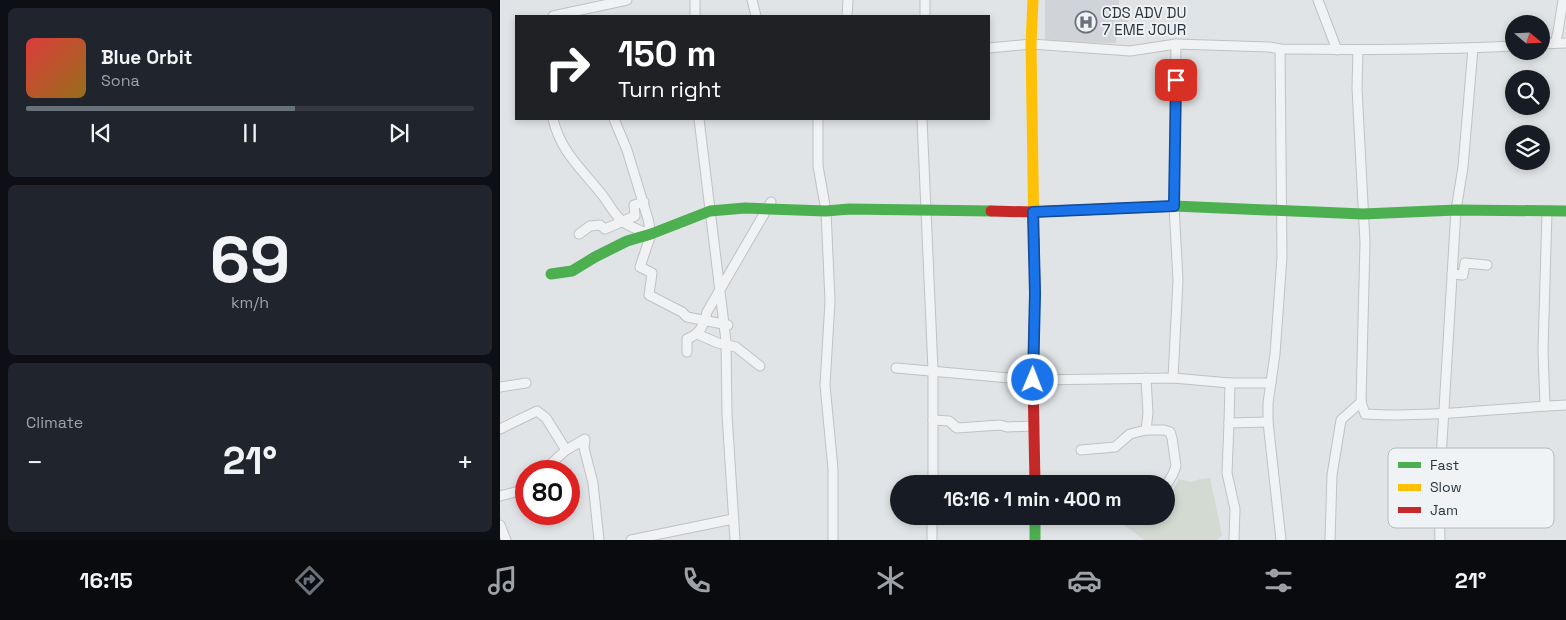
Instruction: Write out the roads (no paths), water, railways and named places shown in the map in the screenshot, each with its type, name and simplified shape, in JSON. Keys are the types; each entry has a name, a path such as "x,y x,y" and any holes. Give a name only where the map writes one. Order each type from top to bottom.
{"main road":[{"path":"1033,0 1031,44 1035,293 1033,380 1035,475"},
{"path":"551,274 572,271 626,241 651,234 710,211 769,205 826,211 1033,212 1174,206 1363,214 1456,210 1566,211"},
{"path":"1035,525 1035,540"}],"street":[{"path":"558,15 628,0"},
{"path":"695,0 695,15"},
{"path":"752,0 756,15"},
{"path":"847,15 848,0"},
{"path":"924,15 925,0"},
{"path":"1318,0 1337,50"},
{"path":"1554,43 1564,1"},
{"path":"1550,43 1566,43"},
{"path":"990,48 1031,44 1130,51 1176,44 1337,50 1505,46"},
{"path":"1173,378 1178,280 1174,206 1176,44"},
{"path":"1442,448 1456,210 1463,167 1473,48"},
{"path":"1280,49 1282,257 1268,422 1281,540"},
{"path":"1358,50 1357,88 1365,243 1362,411 1365,414 1412,414 1566,405"},
{"path":"553,120 557,134 573,162 624,222 651,234"},
{"path":"614,120 627,150 644,202 651,234 640,267 652,273 649,295 682,312 687,317 727,325"},
{"path":"699,120 720,290 727,325 727,414 734,540"},
{"path":"818,120 818,166 826,211 830,301 825,385 833,469 833,540"},
{"path":"922,120 933,370 933,475"},
{"path":"579,234 590,226 600,225 605,229 624,222 635,216 634,205 644,202"},
{"path":"687,352 687,339 697,334 705,321 720,290 769,205"},
{"path":"1545,406 1543,350 1546,212"},
{"path":"1452,274 1463,276 1465,263 1487,265"},
{"path":"697,334 736,347 760,366"},
{"path":"896,368 1033,380 1173,378 1230,383 1271,382"},
{"path":"1146,378 1148,414 1146,430"},
{"path":"500,387 526,383"},
{"path":"1230,383 1227,473 1235,509 1234,540"},
{"path":"1330,540 1332,475 1341,420 1361,402"},
{"path":"500,429 537,411 546,418 566,450"},
{"path":"933,420 949,421 957,428 1000,425 1007,428 1034,426"},
{"path":"1229,423 1268,422"},
{"path":"1082,450 1115,447 1130,434 1146,430 1164,430 1170,432 1172,438 1176,466 1173,475"},
{"path":"555,460 566,450 585,438 584,448 593,483 600,540"},
{"path":"500,496 515,492"},
{"path":"631,540 733,519"},
{"path":"500,525 506,540"},
{"path":"932,525 932,540"}],"place":[{"name":"CDS ADV DU 7 EME JOUR","path":"1086,22"}]}
